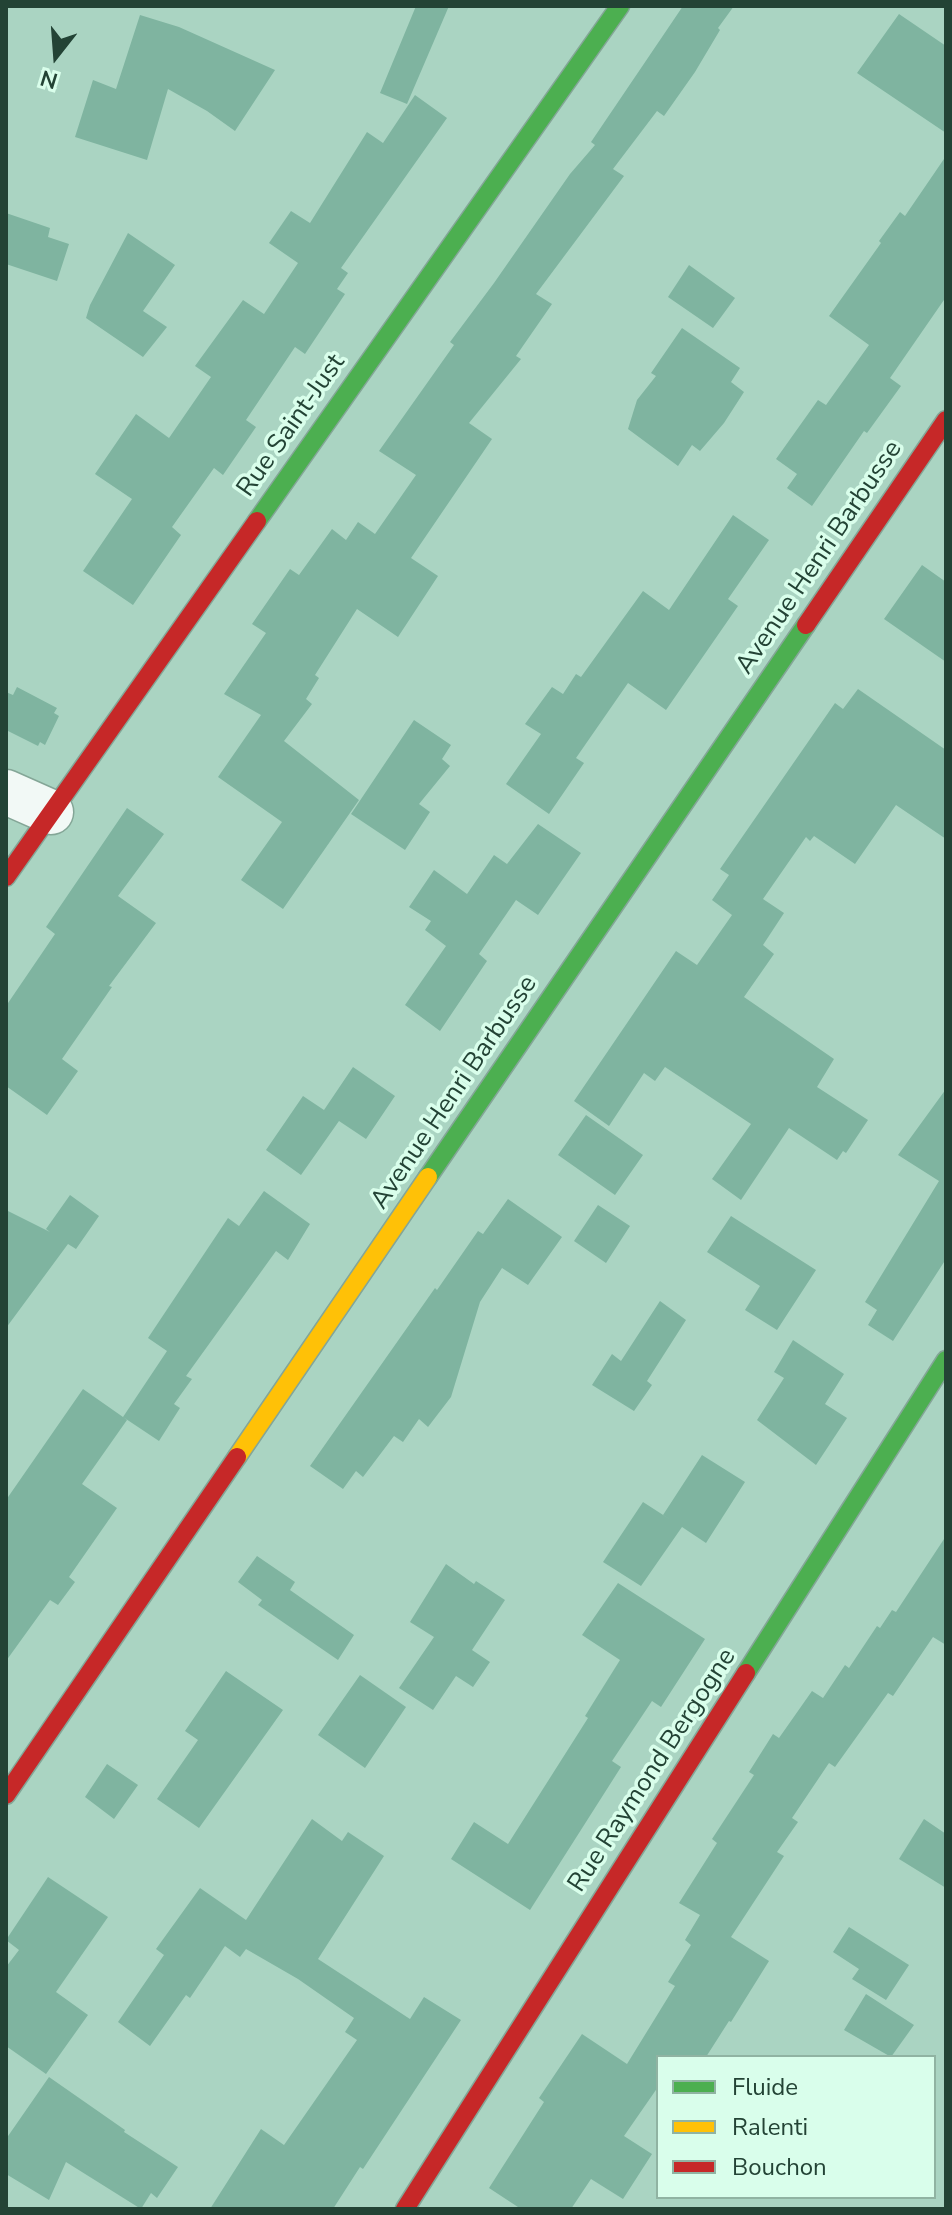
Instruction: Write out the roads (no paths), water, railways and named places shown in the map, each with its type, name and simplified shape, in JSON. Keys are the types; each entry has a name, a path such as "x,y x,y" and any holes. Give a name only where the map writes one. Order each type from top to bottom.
{"street":[{"name":"Rue Saint-Just","path":"6,877 620,6"},
{"name":"Avenue Henri Barbusse","path":"6,1795 946,420"},
{"path":"6,792 51,812"},
{"name":"Rue Raymond Bergogne","path":"405,2209 946,1360"}]}
